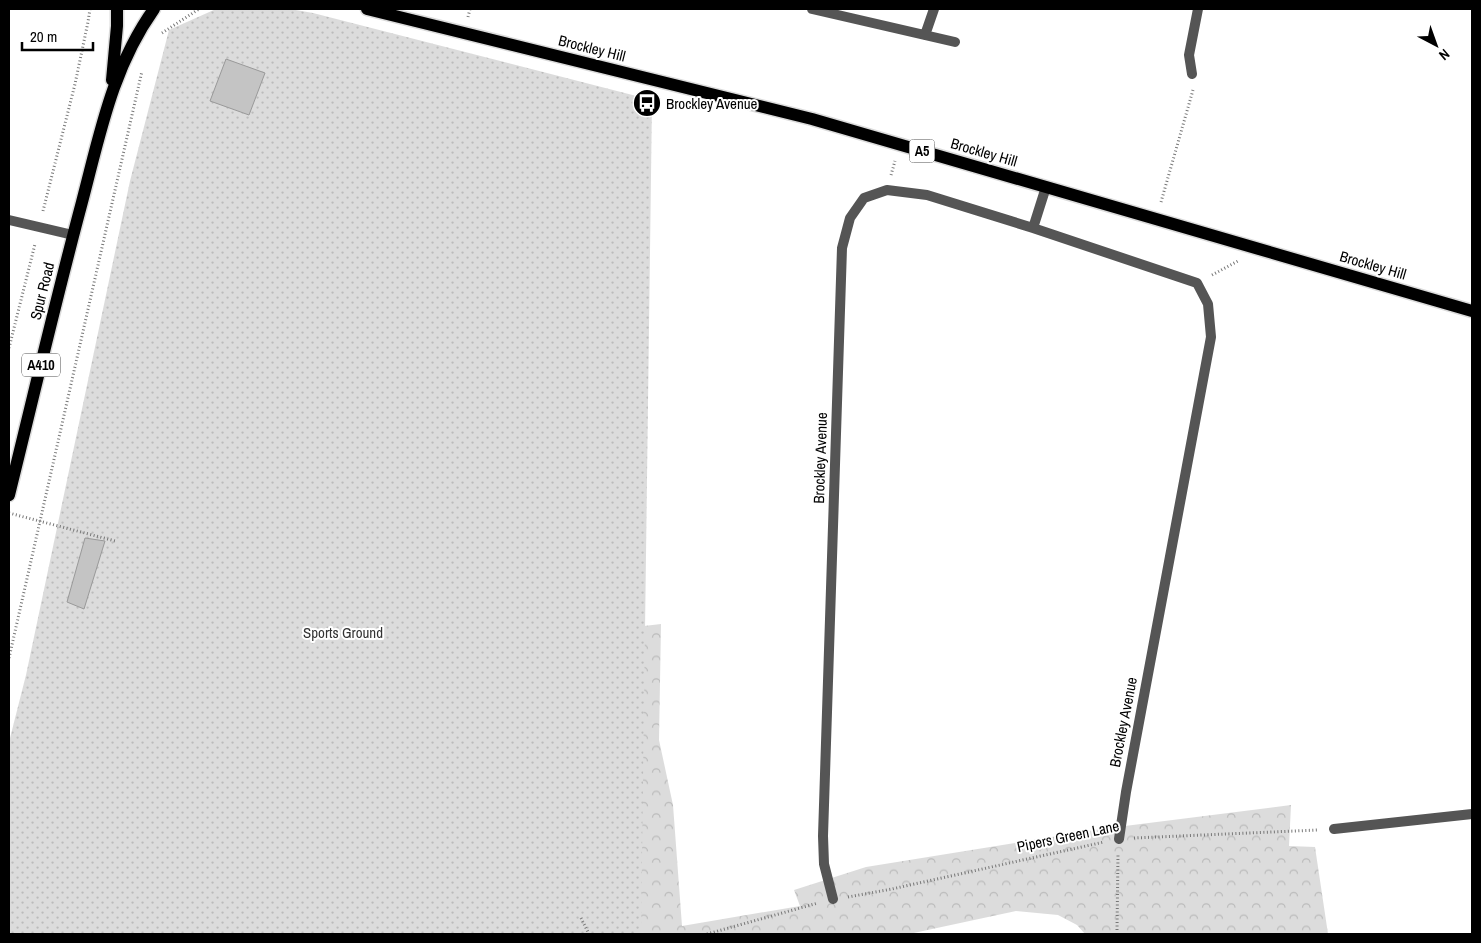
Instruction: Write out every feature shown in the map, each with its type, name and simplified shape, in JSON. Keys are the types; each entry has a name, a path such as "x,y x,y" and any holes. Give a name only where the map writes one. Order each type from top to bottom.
{"main road":[{"name":"Spur Road","path":"110,95 117,9"},
{"name":"Spur Road","path":"9,495 73,235 110,95 127,53 140,28 154,9"},
{"name":"Brockley Hill","path":"367,9 803,117 1472,311"}],"street":[{"path":"812,9 955,42"},
{"path":"925,35 934,9"},
{"path":"1192,74 1189,55 1198,9"},
{"path":"1033,228 1046,187"},
{"name":"Brockley Avenue","path":"833,899 824,864 823,836 842,248 850,218 864,198 886,190 927,195 1197,283 1208,304 1211,337 1119,838"},
{"path":"9,220 73,235"},
{"path":"1334,829 1472,814"}],"path":[{"path":"9,348 91,23 90,9"},
{"path":"157,36 199,9"},
{"path":"9,658 142,70"},
{"path":"1155,219 1194,88 1192,74"},
{"path":"886,190 899,144"},
{"path":"1197,283 1260,250"},
{"path":"9,514 115,541"},
{"name":"Pipers Green Lane","path":"706,934 833,899 902,887 1119,838 1334,829"},
{"path":"1117,930 1119,838"},
{"path":"580,918 589,934"}],"green space":[{"name":"Sports Ground","path":"216,9 290,9 313,13 652,100 641,934 9,934 9,742 26,675 130,181 169,30"},
{"path":"661,624 659,740 673,805 682,926 800,906 794,890 866,867 1101,829 1291,805 1289,846 1315,847 1328,934 1085,934 1077,925 1058,915 1016,911 909,934 555,934 593,632"}],"building":[{"path":"226,59 265,73 249,115 210,101"},
{"path":"85,538 105,541 84,609 67,602"}],"place":[{"name":"Brockley Avenue","path":"647,103"}]}
